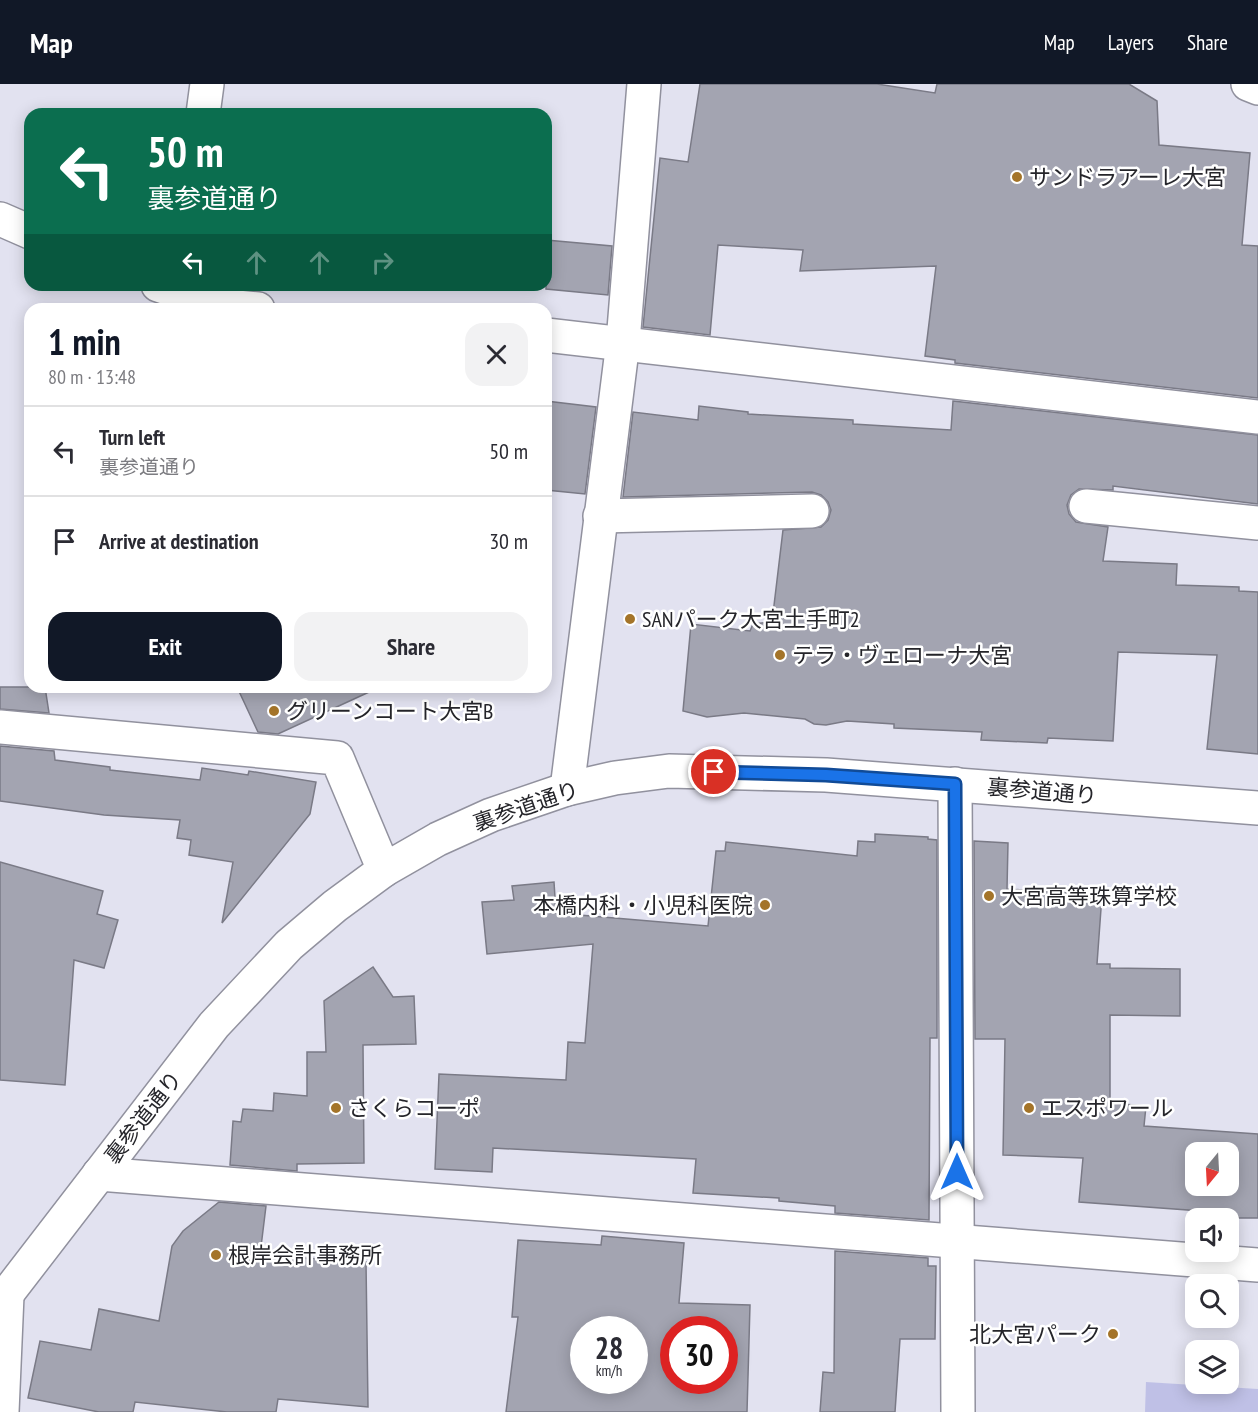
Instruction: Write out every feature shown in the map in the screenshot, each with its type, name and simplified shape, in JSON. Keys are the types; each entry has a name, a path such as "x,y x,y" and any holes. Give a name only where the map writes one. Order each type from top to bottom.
{"street":[{"path":"204,108 207,84"},
{"path":"567,789 623,342 644,84"},
{"path":"1248,84 1258,88"},
{"path":"0,219 24,229"},
{"path":"182,291 211,303"},
{"path":"552,336 1258,417"},
{"path":"1086,506 1258,523"},
{"path":"600,516 812,511"},
{"path":"0,727 337,758 384,870"},
{"name":"裏参道通り","path":"3,1299 214,1025 289,945 334,906 384,870 438,839 481,819 567,789 615,778 669,771 826,775 1258,808"},
{"path":"955,784 958,1412"},
{"path":"99,1174 1258,1265"},
{"path":"2,1412 3,1299"}],"shaded area":[{"path":"1146,1382 1185,1384 1185,1394 1239,1394 1239,1388 1258,1389 1258,1412 1145,1412"}],"building":[{"path":"700,84 877,84 935,93 937,84 1129,84 1157,101 1159,145 1250,153 1242,245 1258,246 1258,398 955,363 955,360 925,356 936,266 800,271 803,250 718,245 710,335 643,327 660,158 688,162"},
{"path":"552,241 612,246 608,295 552,290"},
{"path":"953,401 1258,435 1258,504 1113,486 1113,490 1079,489 1071,495 1067,505 1069,514 1076,522 1108,527 1103,561 1177,564 1176,585 1239,587 1239,591 1258,592 1258,754 1207,749 1217,655 1118,652 1113,741 1048,738 1047,743 981,740 982,732 894,728 894,724 847,721 826,725 814,724 805,719 744,713 707,717 683,711 691,624 750,631 753,624 772,622 783,530 821,527 828,520 831,510 828,502 821,495 812,492 623,497 633,412 698,420 699,406 748,412 748,414 853,420 853,424 951,430"},
{"path":"552,402 596,407 585,494 552,491"},
{"path":"0,687 24,687 24,693 46,693 49,713 0,709"},
{"name":"グリーンコート大宮B","path":"240,693 367,693 278,734 258,732"},
{"path":"0,746 54,751 55,760 110,767 110,770 200,780 202,768 248,775 249,771 316,782 310,814 222,923 233,862 189,855 191,840 177,838 180,820 104,815 0,801"},
{"path":"875,834 928,837 928,839 937,840 937,1038 930,1038 929,1220 835,1213 835,1206 779,1201 779,1198 693,1193 696,1159 493,1148 492,1172 435,1169 439,1074 566,1080 568,1042 585,1043 593,944 487,954 482,902 514,900 512,886 554,882 556,913 708,926 716,851 725,851 726,842 857,856 858,841 875,842"},
{"path":"974,841 1008,843 1007,889 1102,895 1097,964 1110,964 1110,968 1180,969 1180,1016 1110,1015 1110,1103 1146,1106 1144,1126 1258,1134 1258,1218 1239,1218 1239,1208 1185,1208 1185,1210 1079,1202 1083,1158 1003,1155 1005,1039 975,1039"},
{"path":"0,862 103,891 97,914 118,920 104,968 74,960 65,1085 0,1080"},
{"path":"373,967 393,997 414,996 416,1044 363,1045 364,1163 297,1164 297,1171 230,1165 233,1121 241,1122 243,1109 273,1111 274,1093 307,1096 307,1052 326,1052 324,1001"},
{"path":"219,1202 266,1206 260,1255 366,1262 368,1407 278,1399 276,1412 227,1412 135,1402 133,1412 99,1412 28,1398 40,1341 91,1350 99,1309 159,1321 172,1246 183,1231"},
{"path":"602,1236 684,1243 679,1303 750,1305 747,1412 506,1412 518,1317 512,1317 518,1240 601,1245"},
{"path":"835,1251 928,1258 928,1266 936,1266 935,1339 900,1339 895,1412 820,1412 823,1372 834,1373"}],"place":[{"name":"サンドラアーレ大宮","path":"1017,177"},
{"name":"SANパーク大宮土手町2","path":"630,619"},
{"name":"テラ・ヴェローナ大宮","path":"780,655"},
{"name":"グリーンコート大宮B","path":"274,711"},
{"name":"大宮高等珠算学校","path":"989,896"},
{"name":"本橋内科・小児科医院","path":"765,905"},
{"name":"さくらコーポ","path":"336,1108"},
{"name":"エスポワール","path":"1029,1108"},
{"name":"根岸会計事務所","path":"216,1255"},
{"name":"北大宮パーク","path":"1113,1334"}],"route":[{"path":"714,772 826,775 955,784 957,1172"}]}
